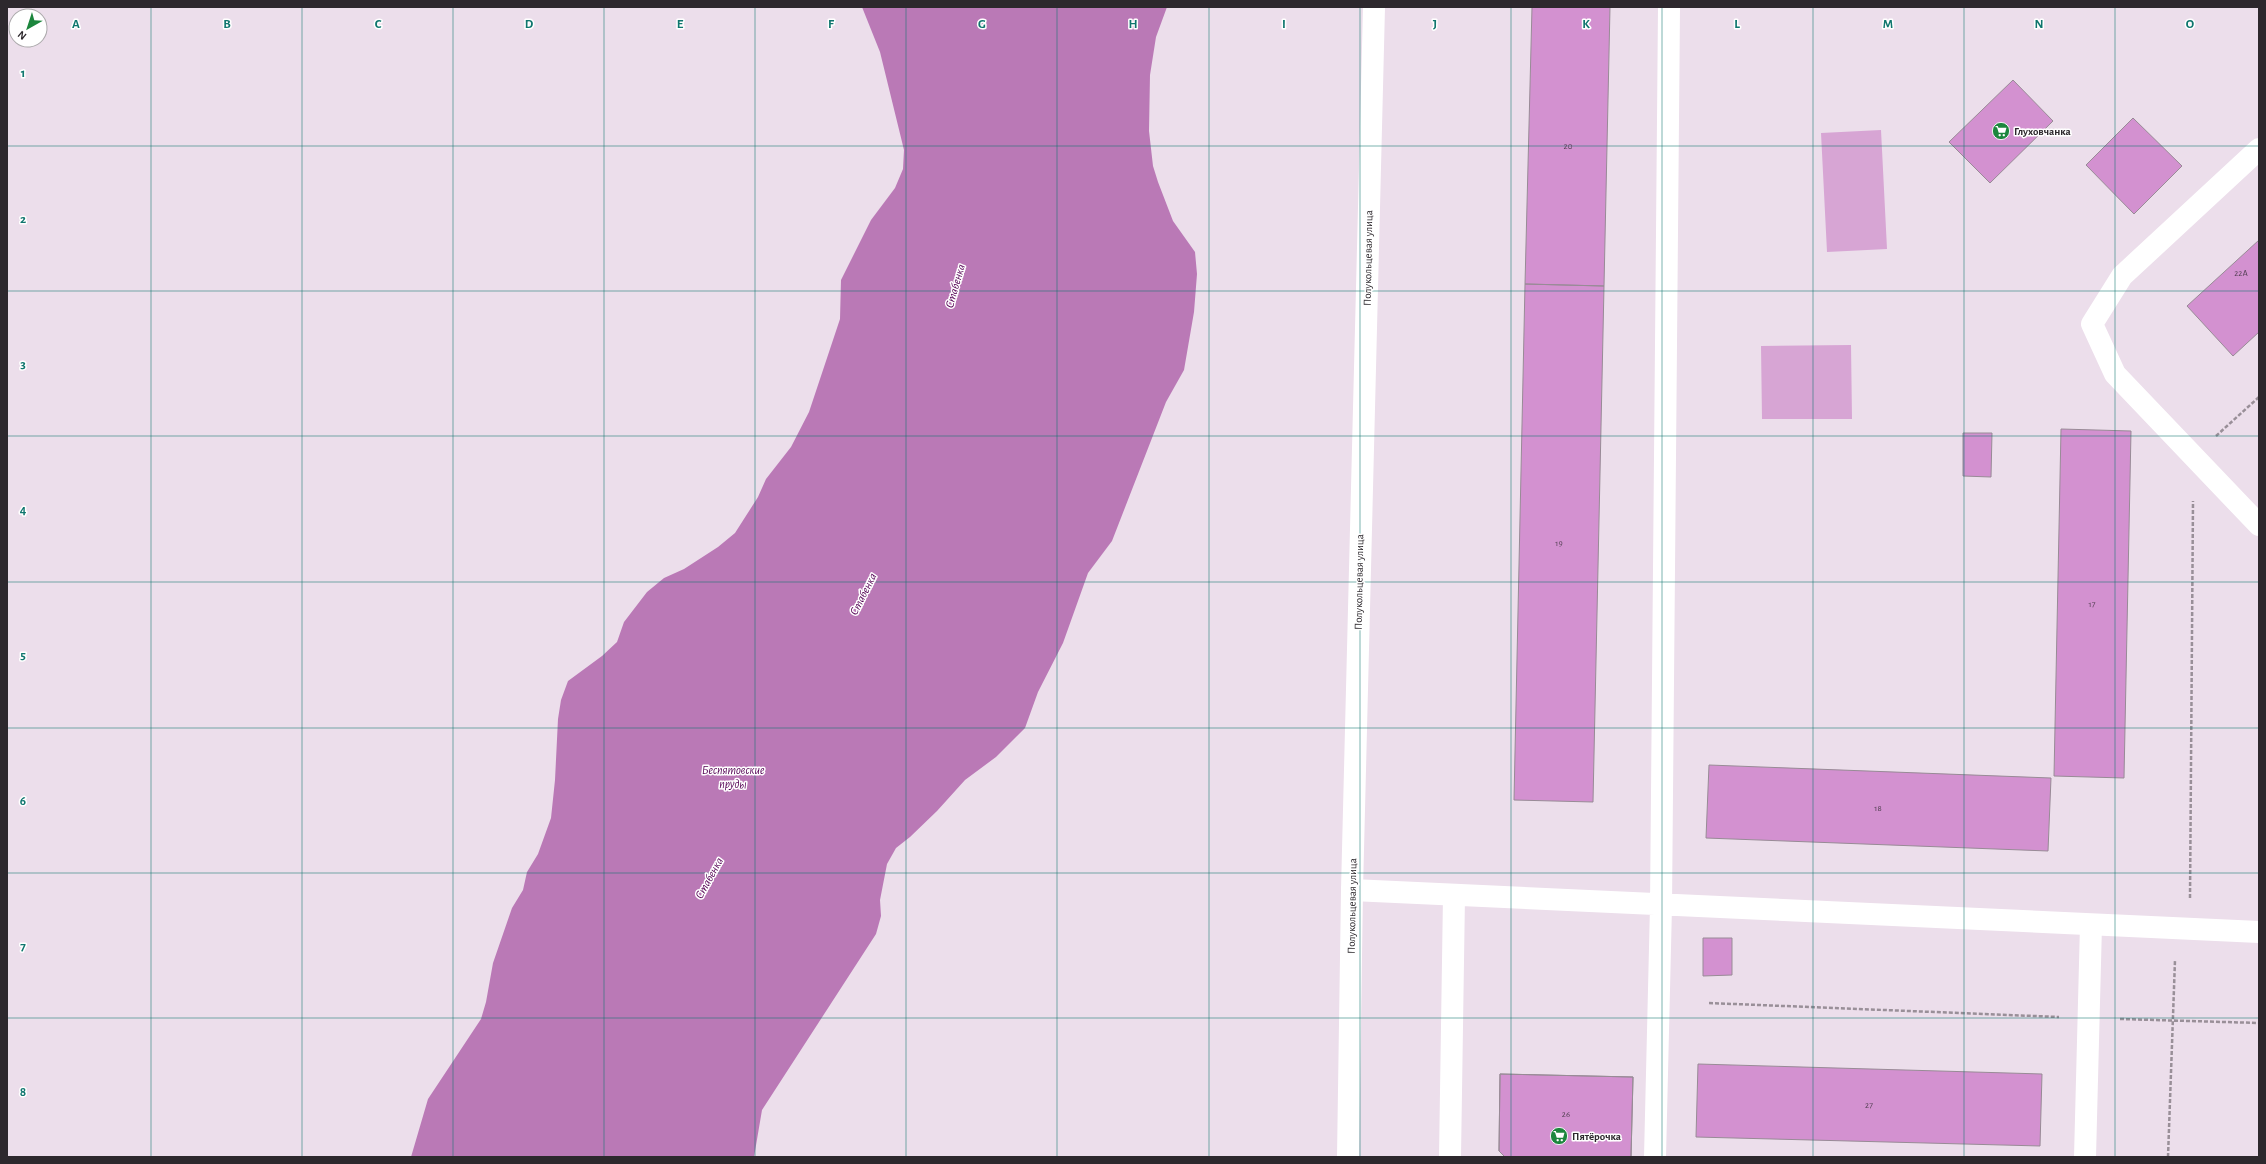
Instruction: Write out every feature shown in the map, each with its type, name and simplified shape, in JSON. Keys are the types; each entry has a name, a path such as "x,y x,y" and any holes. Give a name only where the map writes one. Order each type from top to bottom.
{"main road":[{"name":"Полукольцевая улица","path":"1348,1157 1352,890 1374,7"},
{"path":"1655,1157 1661,906 1669,7"},
{"path":"2259,148 2122,276 2092,324 2115,374 2259,525"},
{"path":"1352,890 1661,906 2259,932"},
{"path":"1450,1157 1454,896"},
{"path":"2085,1157 2091,925"}],"path":[{"path":"2168,1157 2176,928 2190,903 2194,456 2259,397"},
{"path":"1709,1003 2088,1018 2259,1023"}],"shaded area":[{"path":"1881,130 1887,249 1827,252 1821,133"},
{"path":"1851,345 1852,419 1762,419 1761,346"}],"water":[{"name":"Беспятовские пруды","path":"862,7 1167,7 1156,37 1150,75 1149,131 1153,166 1158,182 1173,221 1195,252 1197,274 1194,312 1184,370 1166,402 1112,541 1088,573 1063,643 1038,692 1025,728 996,757 965,780 937,811 910,837 896,848 887,864 880,900 881,916 876,934 762,1110 754,1157 411,1157 428,1099 481,1019 486,1002 493,963 512,908 523,890 527,872 538,854 551,818 555,780 558,719 561,700 568,681 602,656 617,642 624,622 647,592 664,578 684,569 718,547 735,533 758,497 766,479 791,447 809,412 840,319 841,280 871,220 895,188 903,169 904,150 880,52"}],"building":[{"path":"1532,7 1610,7 1604,286 1525,284"},
{"path":"2013,80 2053,121 1990,183 1949,142"},
{"path":"2133,118 2182,166 2134,214 2086,165"},
{"path":"2259,240 2259,332 2233,356 2187,306"},
{"path":"1525,284 1604,286 1593,802 1514,800"},
{"path":"2061,429 2131,431 2124,778 2054,776"},
{"path":"1963,433 1992,433 1991,477 1963,476"},
{"path":"1709,765 2051,778 2048,851 1706,838"},
{"path":"1703,938 1732,938 1732,975 1703,976"},
{"path":"1698,1064 2042,1074 2040,1146 1696,1137"},
{"path":"1500,1074 1633,1077 1631,1157 1505,1157 1499,1151"},
{"path":"1500,1074 1633,1077 1631,1157 1505,1157 1499,1151"}],"place":[{"name":"Глуховчанка","path":"2001,131"},
{"name":"Пятёрочка","path":"1559,1136"}],"water label":[{"name":"Стабенка","path":"955,286"},
{"name":"Стабенка","path":"863,594"},
{"name":"Стабенка","path":"709,878"}]}
